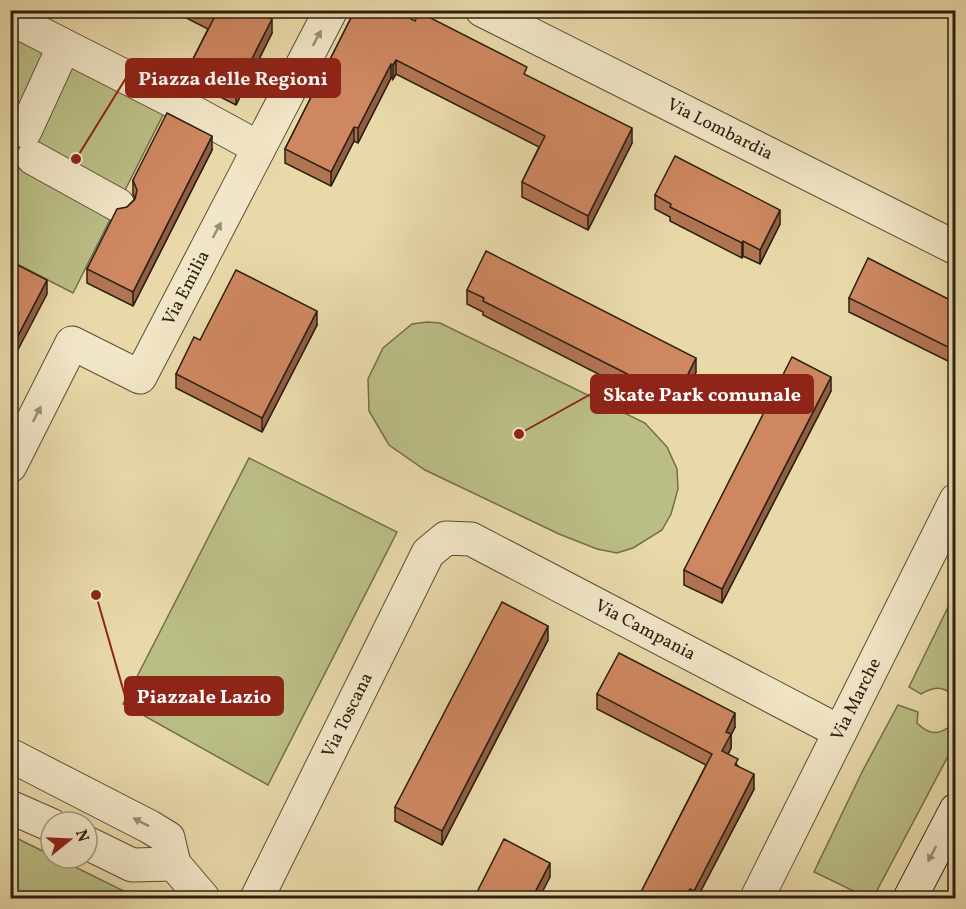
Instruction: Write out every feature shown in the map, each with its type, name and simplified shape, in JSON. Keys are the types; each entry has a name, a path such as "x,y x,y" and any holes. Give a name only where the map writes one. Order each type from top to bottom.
{"street":[{"name":"Via Emilia","path":"10,466 72,343 140,376 332,10"},
{"name":"Via Lombardia","path":"482,10 956,248"},
{"path":"10,18 260,148"},
{"path":"64,46 20,147 118,205"},
{"name":"Via Marche","path":"757,898 956,500"},
{"name":"Via Campania","path":"446,538 471,540 840,732"},
{"name":"Via Toscana","path":"258,898 428,554 446,538"},
{"path":"10,755 150,826 168,838 174,864 203,898"},
{"path":"10,807 39,820"},
{"path":"910,898 956,810"},
{"path":"99,849 132,865 174,864"}],"green space":[{"path":"10,34 164,113 73,293 11,261"},
{"path":"440,323 645,423 667,447 677,469 678,489 671,514 662,530 633,548 617,553 597,549 559,534 425,470 389,445 369,411 368,379 383,348 412,324"},
{"path":"249,458 397,532 268,785 123,704"},
{"path":"955,593 955,701 949,692 941,688 931,689 921,694 909,687"},
{"path":"898,705 918,712 917,723 925,730 937,732 950,726 955,728 955,743 873,898 868,898 814,872 862,772"},
{"path":"12,836 39,849 39,870 81,870 134,896 133,898 11,898 10,840"}],"building":[{"path":"199,10 261,10 260,13 272,19 236,90 189,67 214,18"},
{"path":"355,10 395,10 415,21 419,12 527,67 524,74 632,128 588,216 522,182 545,136 396,60 393,65 391,64 358,128 354,127 331,172 285,149"},
{"path":"167,113 212,136 133,292 87,269 117,209 127,207 135,199 137,190 133,180"},
{"path":"675,156 780,210 760,250 670,207 671,204 655,195"},
{"path":"486,251 696,358 677,396 659,387 657,389 483,301 484,298 467,290"},
{"path":"868,258 956,303 956,351 849,298"},
{"path":"10,261 47,280 10,351"},
{"path":"236,270 317,311 262,418 176,374 194,337 200,340"},
{"path":"792,357 831,377 722,589 684,570"},
{"path":"502,602 548,626 442,831 395,807"},
{"path":"619,653 735,713 726,732 731,734 722,751 738,759 735,765 754,774 694,891 690,889 684,898 638,898 712,754 597,694"},
{"path":"504,839 550,863 532,898 474,898"}],"place":[{"name":"Piazza delle Regioni","path":"76,159"},
{"name":"Skate Park comunale","path":"519,434"},
{"name":"Piazzale Lazio","path":"96,595"}]}
